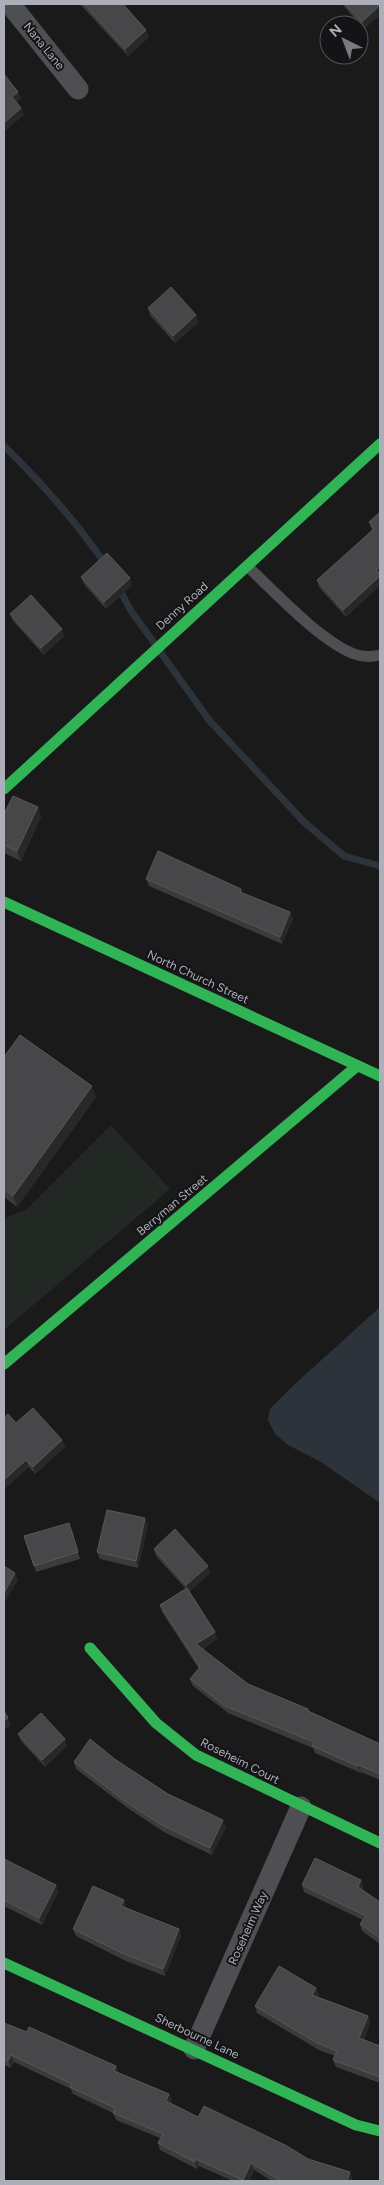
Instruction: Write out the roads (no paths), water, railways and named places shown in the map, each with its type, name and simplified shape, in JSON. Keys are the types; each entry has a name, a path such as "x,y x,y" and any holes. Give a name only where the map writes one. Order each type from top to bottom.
{"street":[{"name":"Nana Lane","path":"10,4 78,89"},
{"name":"Denny Road","path":"4,789 380,444"},
{"name":"North Church Street","path":"4,902 380,1076"},
{"name":"Berryman Street","path":"4,1364 357,1066"},
{"name":"Roseheim Court","path":"90,1648 156,1723 196,1755 301,1807 380,1843"},
{"name":"Roseheim Way","path":"194,2049 301,1807"},
{"name":"Sherbourne Lane","path":"4,1962 356,2125 380,2131"}],"lane":[{"path":"247,566 314,627 344,649 355,655 380,655"}],"waterway":[{"path":"4,446 58,503 106,565"},
{"path":"119,588 131,611 155,644"},
{"path":"161,653 209,720 304,822 344,856 380,866"}]}
